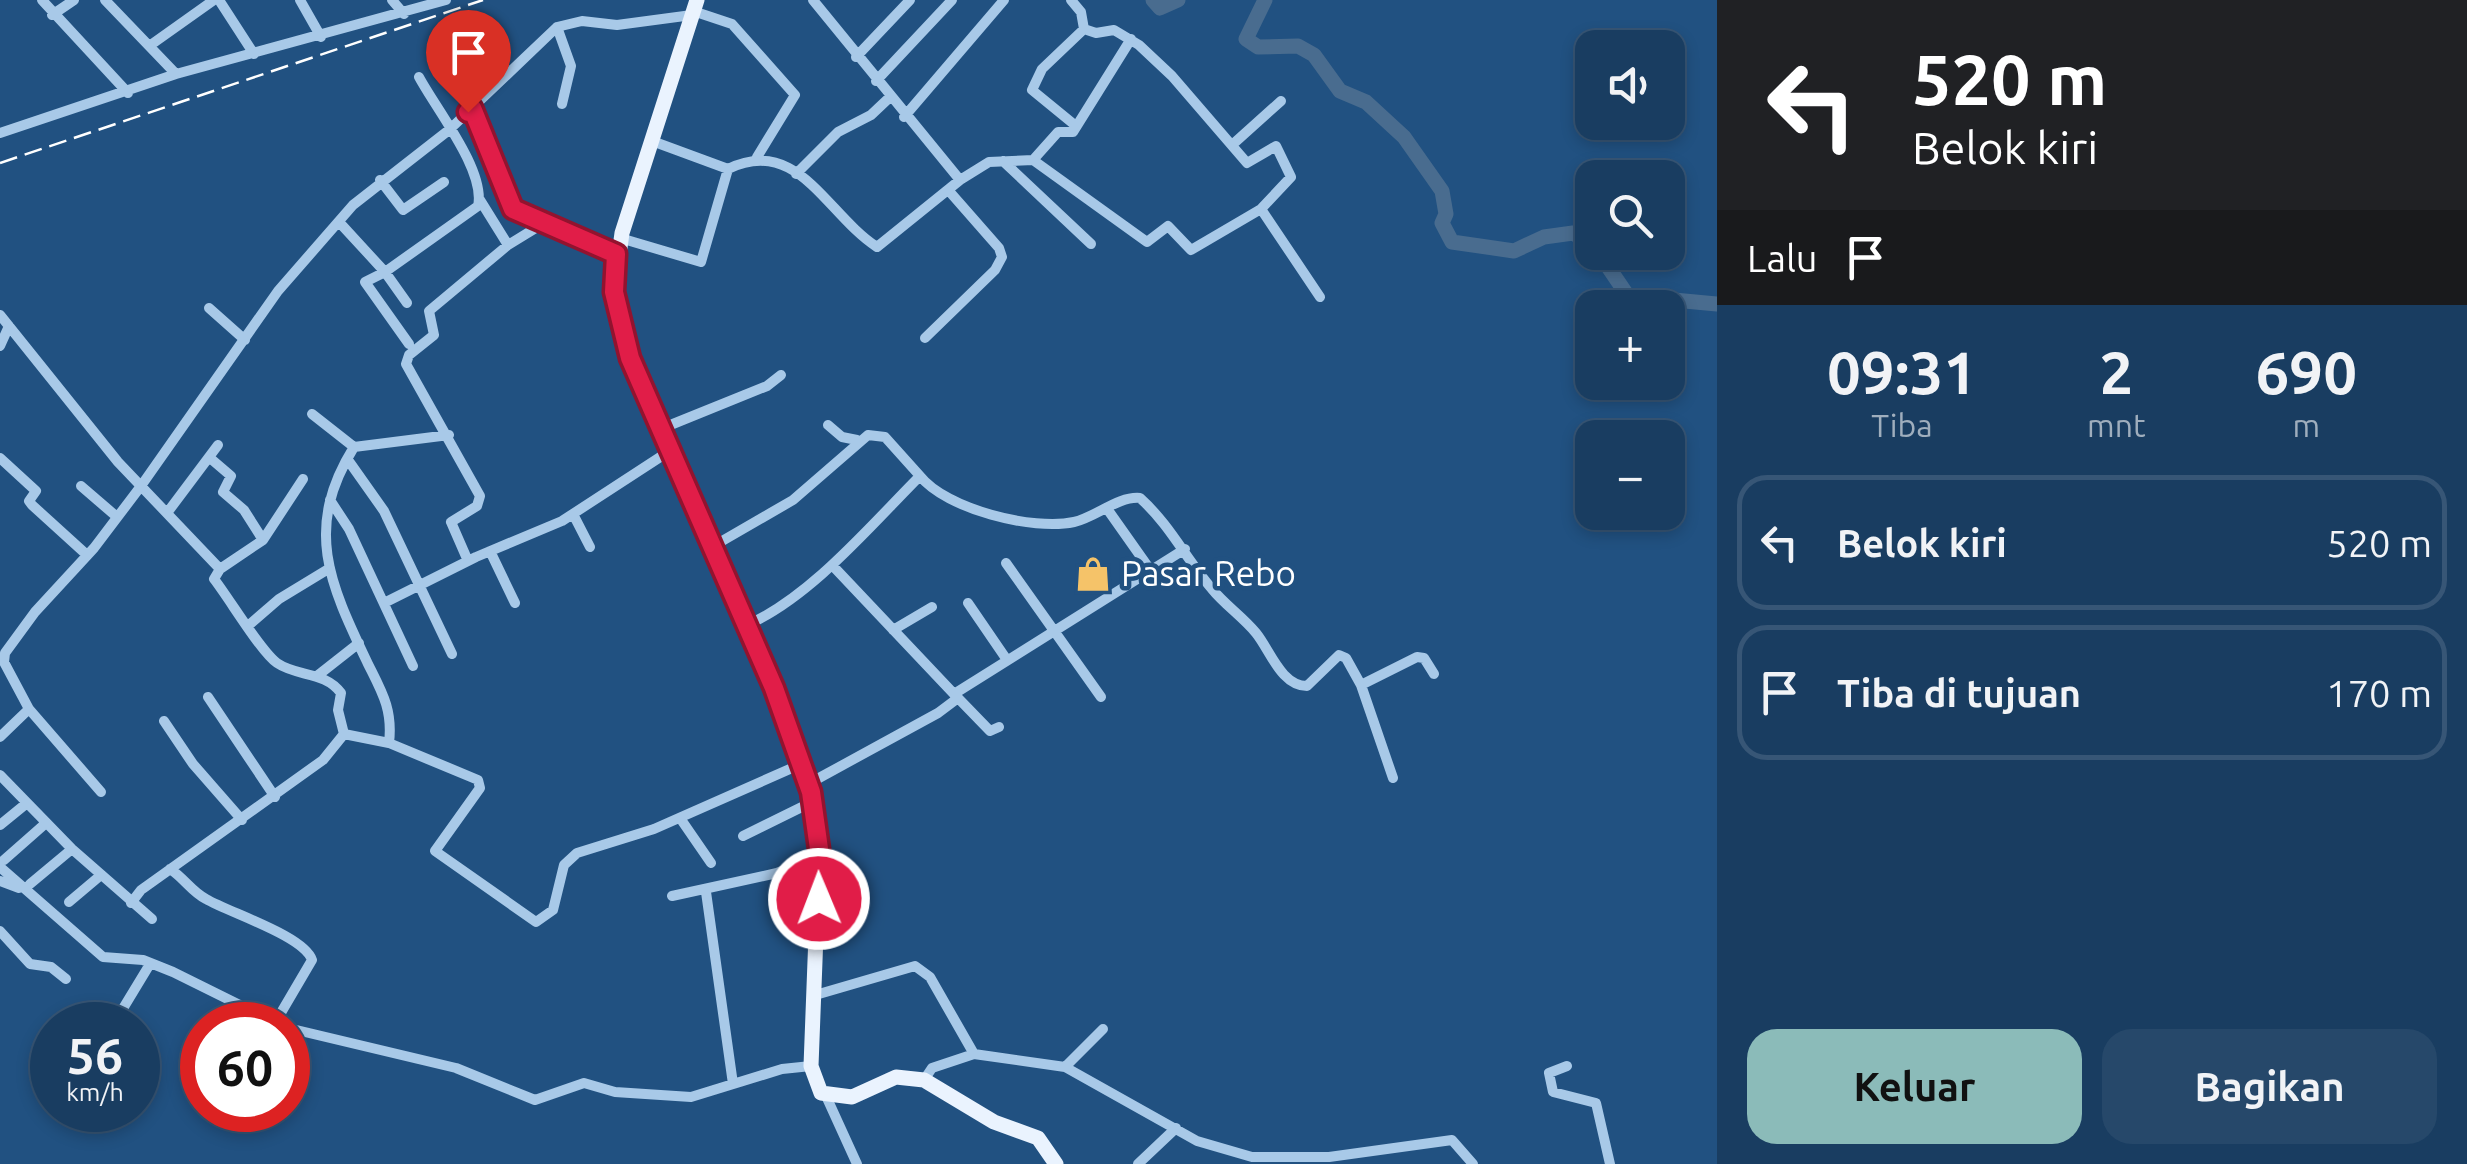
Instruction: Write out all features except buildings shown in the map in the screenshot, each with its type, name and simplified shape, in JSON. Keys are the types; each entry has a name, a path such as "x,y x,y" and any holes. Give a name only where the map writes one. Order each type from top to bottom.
{"main road":[{"path":"694,9 618,246 618,317 630,358 663,428 709,548 747,625 808,784 820,856 811,996 811,1066 817,1088 826,1096 852,1097 896,1077 924,1080 994,1122 1038,1138 1056,1164"}],"street":[{"path":"42,0 128,93"},
{"path":"52,15 74,0"},
{"path":"105,0 152,44 176,74"},
{"path":"152,44 217,0 254,54"},
{"path":"300,0 321,37"},
{"path":"392,0 404,14"},
{"path":"0,132 128,93 176,74 446,0"},
{"path":"813,0 904,117 960,180"},
{"path":"856,57 910,0"},
{"path":"876,81 952,0"},
{"path":"904,117 1004,0"},
{"path":"1071,0 1081,12 1084,29"},
{"path":"101,792 28,709 2,660 5,653 141,486 278,292 380,180 448,130 558,27 582,21 617,25 694,9 732,24 794,95 757,158"},
{"path":"558,27 571,66 562,104"},
{"path":"652,141 728,169 757,158 778,162 877,247 960,180 989,162 1033,160 1148,242 1168,226 1191,250 1260,209 1292,175 1276,146 1250,164 1172,76 1132,39 1114,30 1096,33 1084,29"},
{"path":"1076,126 1032,90 1042,69 1084,29"},
{"path":"1033,160 1058,132 1069,136 1132,39"},
{"path":"419,77 468,158 480,200 508,245"},
{"path":"796,174 838,132 870,115 889,98"},
{"path":"1232,146 1281,102"},
{"path":"472,108 490,143 509,205 544,224 618,246 701,262 728,169"},
{"path":"1003,161 1091,244"},
{"path":"380,180 403,210 444,182"},
{"path":"924,338 995,270 1002,257 999,248 949,191"},
{"path":"409,344 365,282 480,200"},
{"path":"1260,209 1320,297"},
{"path":"338,222 384,272 406,303"},
{"path":"468,561 450,522 477,506 480,496 406,360 434,335 429,311 508,245 544,224"},
{"path":"209,308 244,340"},
{"path":"0,315 141,486 220,569"},
{"path":"0,346 10,326"},
{"path":"663,428 766,386 781,375"},
{"path":"312,414 354,447 449,435"},
{"path":"828,425 842,437 858,440"},
{"path":"709,548 793,500 820,473 830,472 858,440 877,433 886,437 934,493 1023,522 1076,522 1128,498 1140,498 1185,549 1212,590 1256,633 1291,681 1306,686 1342,655 1361,686 1394,778"},
{"path":"167,512 218,445"},
{"path":"354,447 330,500 324,525 330,568 358,643 391,712 390,743"},
{"path":"384,604 574,514 671,450"},
{"path":"0,458 36,491 29,501 32,505 87,555"},
{"path":"210,458 230,476 223,492 244,510 263,540"},
{"path":"348,460 384,510 416,587 452,654"},
{"path":"747,625 766,616 832,564 920,476"},
{"path":"303,480 263,540 220,569 214,579 278,664 317,676 342,693 338,710 344,734"},
{"path":"80,486 117,517"},
{"path":"330,500 349,529 412,666"},
{"path":"1108,510 1151,571"},
{"path":"574,514 590,547"},
{"path":"808,784 956,696 1185,549"},
{"path":"490,551 516,603"},
{"path":"1006,563 1101,697"},
{"path":"832,564 990,730 999,727"},
{"path":"249,625 280,599 330,568"},
{"path":"968,602 1007,660"},
{"path":"893,630 932,607"},
{"path":"317,676 358,643"},
{"path":"1361,686 1417,657 1424,658 1434,674"},
{"path":"208,697 275,796"},
{"path":"0,737 28,709"},
{"path":"164,721 193,764 242,820"},
{"path":"344,734 390,743 478,780 480,788 435,851 513,904 531,922 553,910 564,865 577,854 630,839 799,765"},
{"path":"131,903 170,870 323,760 344,734"},
{"path":"2,781 152,919"},
{"path":"742,836 812,802"},
{"path":"0,825 27,803"},
{"path":"680,818 711,863"},
{"path":"46,824 2,864 103,958 150,964 231,1002"},
{"path":"27,887 72,849"},
{"path":"672,896 706,892 777,873 820,856"},
{"path":"170,870 204,899 288,938 310,954 312,960 290,1002"},
{"path":"70,902 100,875"},
{"path":"0,881 27,887"},
{"path":"706,892 733,1084"},
{"path":"0,931 30,964 50,966 66,979"},
{"path":"127,1002 150,964"},
{"path":"811,996 915,966 930,977 974,1054"},
{"path":"1066,1066 1104,1029"},
{"path":"310,1033 456,1068 535,1100 584,1083 615,1092 691,1097 811,1066"},
{"path":"924,1080 932,1068 974,1054 1066,1066 1216,1148 1252,1157 1309,1158 1440,1139 1463,1148 1473,1164"},
{"path":"1567,1066 1549,1073 1554,1092 1594,1101 1610,1164"},
{"path":"826,1096 850,1162"},
{"path":"1138,1164 1176,1128"},
{"path":"1216,1148 1228,1164"}],"waterway":[{"path":"1153,0 1160,8 1178,0"},
{"path":"1265,0 1246,39 1258,47 1298,46 1314,55 1340,91 1366,102 1404,137 1442,191 1446,214 1442,223 1452,242 1514,251 1544,237 1575,234"},
{"path":"1610,270 1624,290"},
{"path":"1685,301 1717,304"}],"railway":[{"path":"0,163 483,0"}],"place":[{"name":"Pasar Rebo","path":"1093,574"}],"route":[{"path":"468,112 472,108 490,143 513,209 616,254 614,292 630,358 663,428 709,548 774,688 811,792 820,856 819,899"}]}
